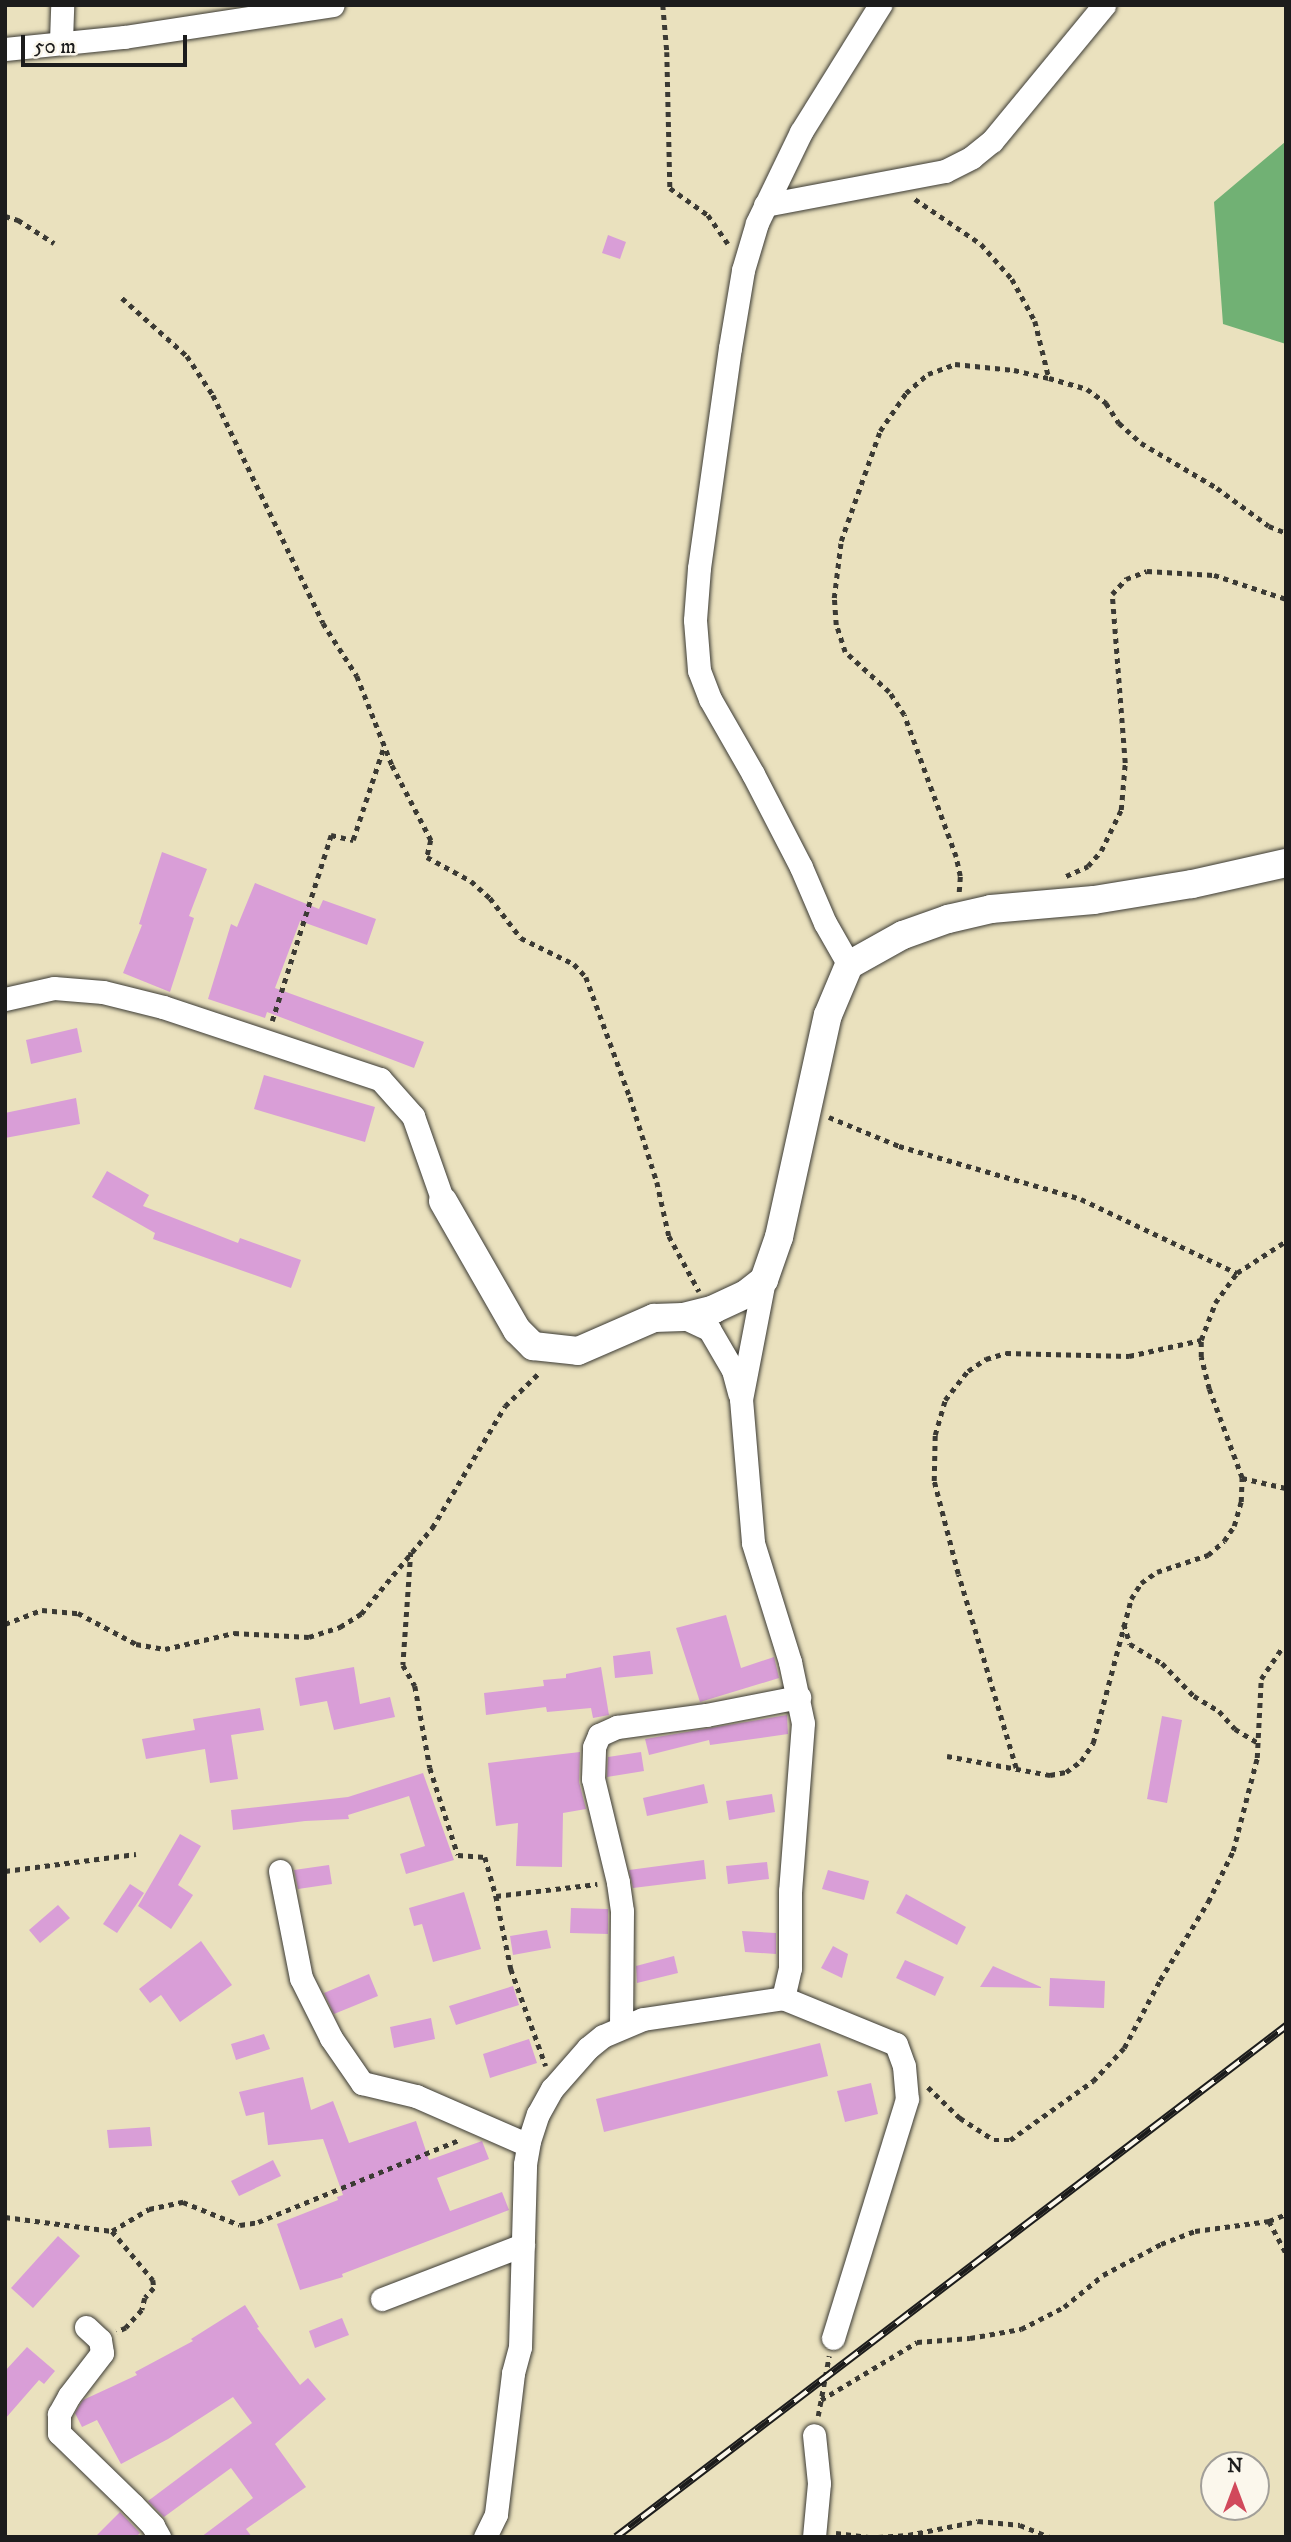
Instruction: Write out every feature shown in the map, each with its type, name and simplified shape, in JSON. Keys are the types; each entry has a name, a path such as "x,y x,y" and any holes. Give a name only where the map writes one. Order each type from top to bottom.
{"street":[{"path":"61,41 62,5"},
{"path":"5,48 124,37 333,5"},
{"path":"849,965 825,923 801,867 754,774 710,699 699,670 695,647 699,568 743,271 765,205 801,132 880,5"},
{"path":"765,205 945,171 971,157 992,141 1104,5"},
{"path":"741,1399 764,1280 779,1237 828,1015 849,965 903,935 948,919 991,909 1094,900 1192,884 1286,863"},
{"path":"5,999 54,988 103,992 163,1007 380,1079 413,1116 443,1201 517,1331 533,1346 578,1352 654,1318 693,1314 734,1301 764,1280"},
{"path":"693,1314 709,1329 733,1370 741,1399 754,1543 799,1697 803,1743 790,1891 790,1968 783,1998"},
{"path":"621,2026 622,1911 618,1882 593,1779 594,1747 599,1735 617,1727 706,1715 799,1697"},
{"path":"280,1871 300,1978 331,2038 362,2082 416,2096 528,2145"},
{"path":"485,2537 496,2514 513,2373 520,2347 524,2164 528,2145 538,2114 552,2089 588,2048 621,2026 695,2010 747,2006 783,1998 896,2044 904,2066 907,2099 833,2338"},
{"path":"382,2299 523,2245"},
{"path":"93,2334 102,2353 69,2396 59,2414 59,2433 133,2505 153,2526 159,2537"},
{"path":"814,2435 819,2483 815,2531"}],"path":[{"path":"663,5 667,52 670,188 708,215 724,234 743,271"},
{"path":"884,183 940,215 981,244 1012,279 1035,321 1049,378"},
{"path":"5,216 18,220 54,243"},
{"path":"122,298 187,356 213,395 323,623 357,676 384,746 431,839 427,857 471,881 490,898 521,938 574,964 586,977 630,1097 657,1182 669,1236 702,1295 693,1314"},
{"path":"964,895 958,902 960,876 956,857 904,715 889,692 845,652 836,625 834,597 841,541 880,431 906,393 928,374 955,364 1014,370 1087,389 1107,403 1119,423 1141,443 1286,533"},
{"path":"1063,877 1081,870 1095,859 1111,834 1121,810 1125,763 1112,594 1126,579 1147,571 1214,575 1286,599"},
{"path":"265,1041 331,835 353,840 384,746"},
{"path":"808,1098 817,1110 834,1120 899,1146 1081,1199 1237,1273"},
{"path":"947,1756 1050,1775 1066,1772 1081,1761 1093,1743 1131,1599 1141,1583 1157,1572 1208,1555 1224,1541 1234,1526 1241,1502 1242,1478 1209,1389 1201,1357 1201,1340 1215,1303 1237,1273 1286,1241"},
{"path":"1016,1768 958,1574 934,1481 935,1435 945,1400 968,1371 986,1359 1006,1353 1129,1356 1201,1340"},
{"path":"5,1624 42,1610 78,1613 136,1644 165,1649 234,1633 309,1637 340,1627 361,1614 411,1550 432,1528 505,1406 541,1370"},
{"path":"1242,1478 1286,1488"},
{"path":"411,1550 403,1665 415,1686 430,1768 458,1855 485,1857 511,1969 552,2089"},
{"path":"1124,1624 1130,1644 1162,1663 1194,1696 1219,1711 1235,1729 1258,1743"},
{"path":"904,2066 960,2118 994,2140 1010,2140 1093,2081 1124,2048 1220,1880 1246,1807 1258,1743 1261,1678 1281,1649"},
{"path":"5,1871 136,1854"},
{"path":"496,1896 618,1882"},
{"path":"5,2217 112,2231 149,2209 183,2202 240,2225 258,2222 488,2127"},
{"path":"821,2400 917,2342 970,2338 1021,2329 1064,2307 1103,2275 1161,2244 1195,2231 1269,2221 1286,2214"},
{"path":"1269,2221 1286,2253"},
{"path":"93,2334 126,2328 142,2310 145,2298 154,2288 153,2280 112,2231"},
{"path":"814,2435 833,2338"},
{"path":"878,2537 908,2535 978,2521 1020,2525 1051,2537"},
{"path":"815,2531 871,2537"}],"green space":[{"path":"1286,133 1286,344 1223,324 1214,202 1285,142"}],"building":[{"path":"608,235 626,242 620,259 602,253"},
{"path":"162,852 207,869 189,916 194,918 170,992 123,973 142,925 139,924"},
{"path":"255,883 319,909 323,900 376,919 367,945 300,921 275,988 424,1042 414,1068 267,1012 265,1018 208,999 231,924 237,927"},
{"path":"77,1028 82,1052 31,1064 26,1040"},
{"path":"264,1075 375,1107 365,1142 254,1109"},
{"path":"76,1098 80,1124 5,1138 5,1113"},
{"path":"107,1171 149,1195 143,1206 238,1243 240,1238 301,1260 291,1288 153,1239 155,1233 92,1197"},
{"path":"726,1615 741,1668 774,1657 779,1678 700,1702 676,1628"},
{"path":"650,1651 653,1674 615,1678 613,1656"},
{"path":"354,1667 360,1704 390,1697 395,1717 334,1730 327,1701 300,1706 295,1678"},
{"path":"601,1667 609,1715 593,1718 591,1708 547,1712 546,1707 486,1715 484,1693 544,1686 543,1680 566,1678 566,1674"},
{"path":"260,1708 264,1730 231,1735 238,1779 210,1783 205,1749 146,1759 142,1739 195,1730 193,1719"},
{"path":"787,1715 788,1734 710,1745 709,1740 649,1755 645,1739"},
{"path":"1162,1716 1182,1720 1167,1803 1147,1799"},
{"path":"580,1752 579,1782 586,1809 563,1813 562,1867 516,1866 518,1823 496,1826 488,1763"},
{"path":"641,1752 644,1771 607,1777 608,1757"},
{"path":"423,1773 454,1860 406,1874 400,1854 425,1846 409,1796 348,1815 349,1819 305,1821 233,1830 231,1810 348,1797"},
{"path":"704,1784 708,1803 647,1816 643,1798"},
{"path":"772,1794 775,1812 729,1820 726,1801"},
{"path":"180,1834 201,1846 178,1885 193,1895 171,1929 138,1906"},
{"path":"704,1860 706,1879 633,1888 629,1870"},
{"path":"767,1862 769,1879 728,1884 726,1866"},
{"path":"329,1865 332,1884 298,1889 294,1870"},
{"path":"828,1870 869,1881 864,1900 822,1889"},
{"path":"130,1884 144,1893 117,1933 103,1924"},
{"path":"464,1892 481,1949 433,1962 422,1924 414,1926 409,1908"},
{"path":"906,1894 966,1927 957,1945 896,1913"},
{"path":"58,1905 70,1918 40,1943 29,1930"},
{"path":"571,1908 608,1909 608,1934 570,1933"},
{"path":"547,1930 551,1948 513,1955 510,1936"},
{"path":"742,1931 776,1933 776,1954 745,1952"},
{"path":"201,1941 232,1985 180,2022 161,1995 150,2003 139,1989"},
{"path":"833,1946 848,1954 842,1978 821,1968"},
{"path":"674,1956 678,1973 637,1983 636,1966"},
{"path":"905,1960 944,1977 935,1996 896,1978"},
{"path":"993,1966 1041,1987 1041,1988 980,1987"},
{"path":"369,1974 378,1996 334,2014 324,1993"},
{"path":"1050,1978 1105,1981 1104,2008 1049,2006"},
{"path":"513,1986 519,2005 456,2025 449,2006"},
{"path":"431,2018 435,2039 394,2048 390,2027"},
{"path":"264,2034 270,2049 236,2060 231,2044"},
{"path":"529,2039 537,2063 490,2078 483,2054"},
{"path":"820,2043 828,2076 604,2132 596,2099"},
{"path":"303,2077 311,2110 333,2101 349,2143 416,2121 429,2160 482,2141 489,2159 437,2178 450,2211 502,2192 509,2210 342,2274 343,2277 300,2290 277,2224 338,2200 337,2197 343,2195 323,2139 268,2145 264,2112 246,2116 239,2092"},
{"path":"871,2083 878,2114 845,2122 837,2091"},
{"path":"150,2127 152,2146 109,2148 107,2130"},
{"path":"273,2160 281,2176 239,2196 231,2181"},
{"path":"58,2236 80,2256 33,2308 11,2288"},
{"path":"245,2305 259,2327 257,2328 300,2385 308,2378 326,2399 275,2444 306,2487 246,2529 252,2537 201,2537 253,2498 231,2468 164,2517 148,2501 252,2423 233,2397 168,2439 121,2464 97,2420 82,2427 75,2413 83,2400 137,2375 135,2372 193,2341 191,2339"},
{"path":"342,2318 349,2335 315,2348 309,2331"},
{"path":"27,2347 55,2371 44,2384 39,2380 5,2419 5,2371"},
{"path":"120,2512 140,2533 136,2537 95,2537"}],"railway":[{"path":"616,2537 1286,2026"}]}
